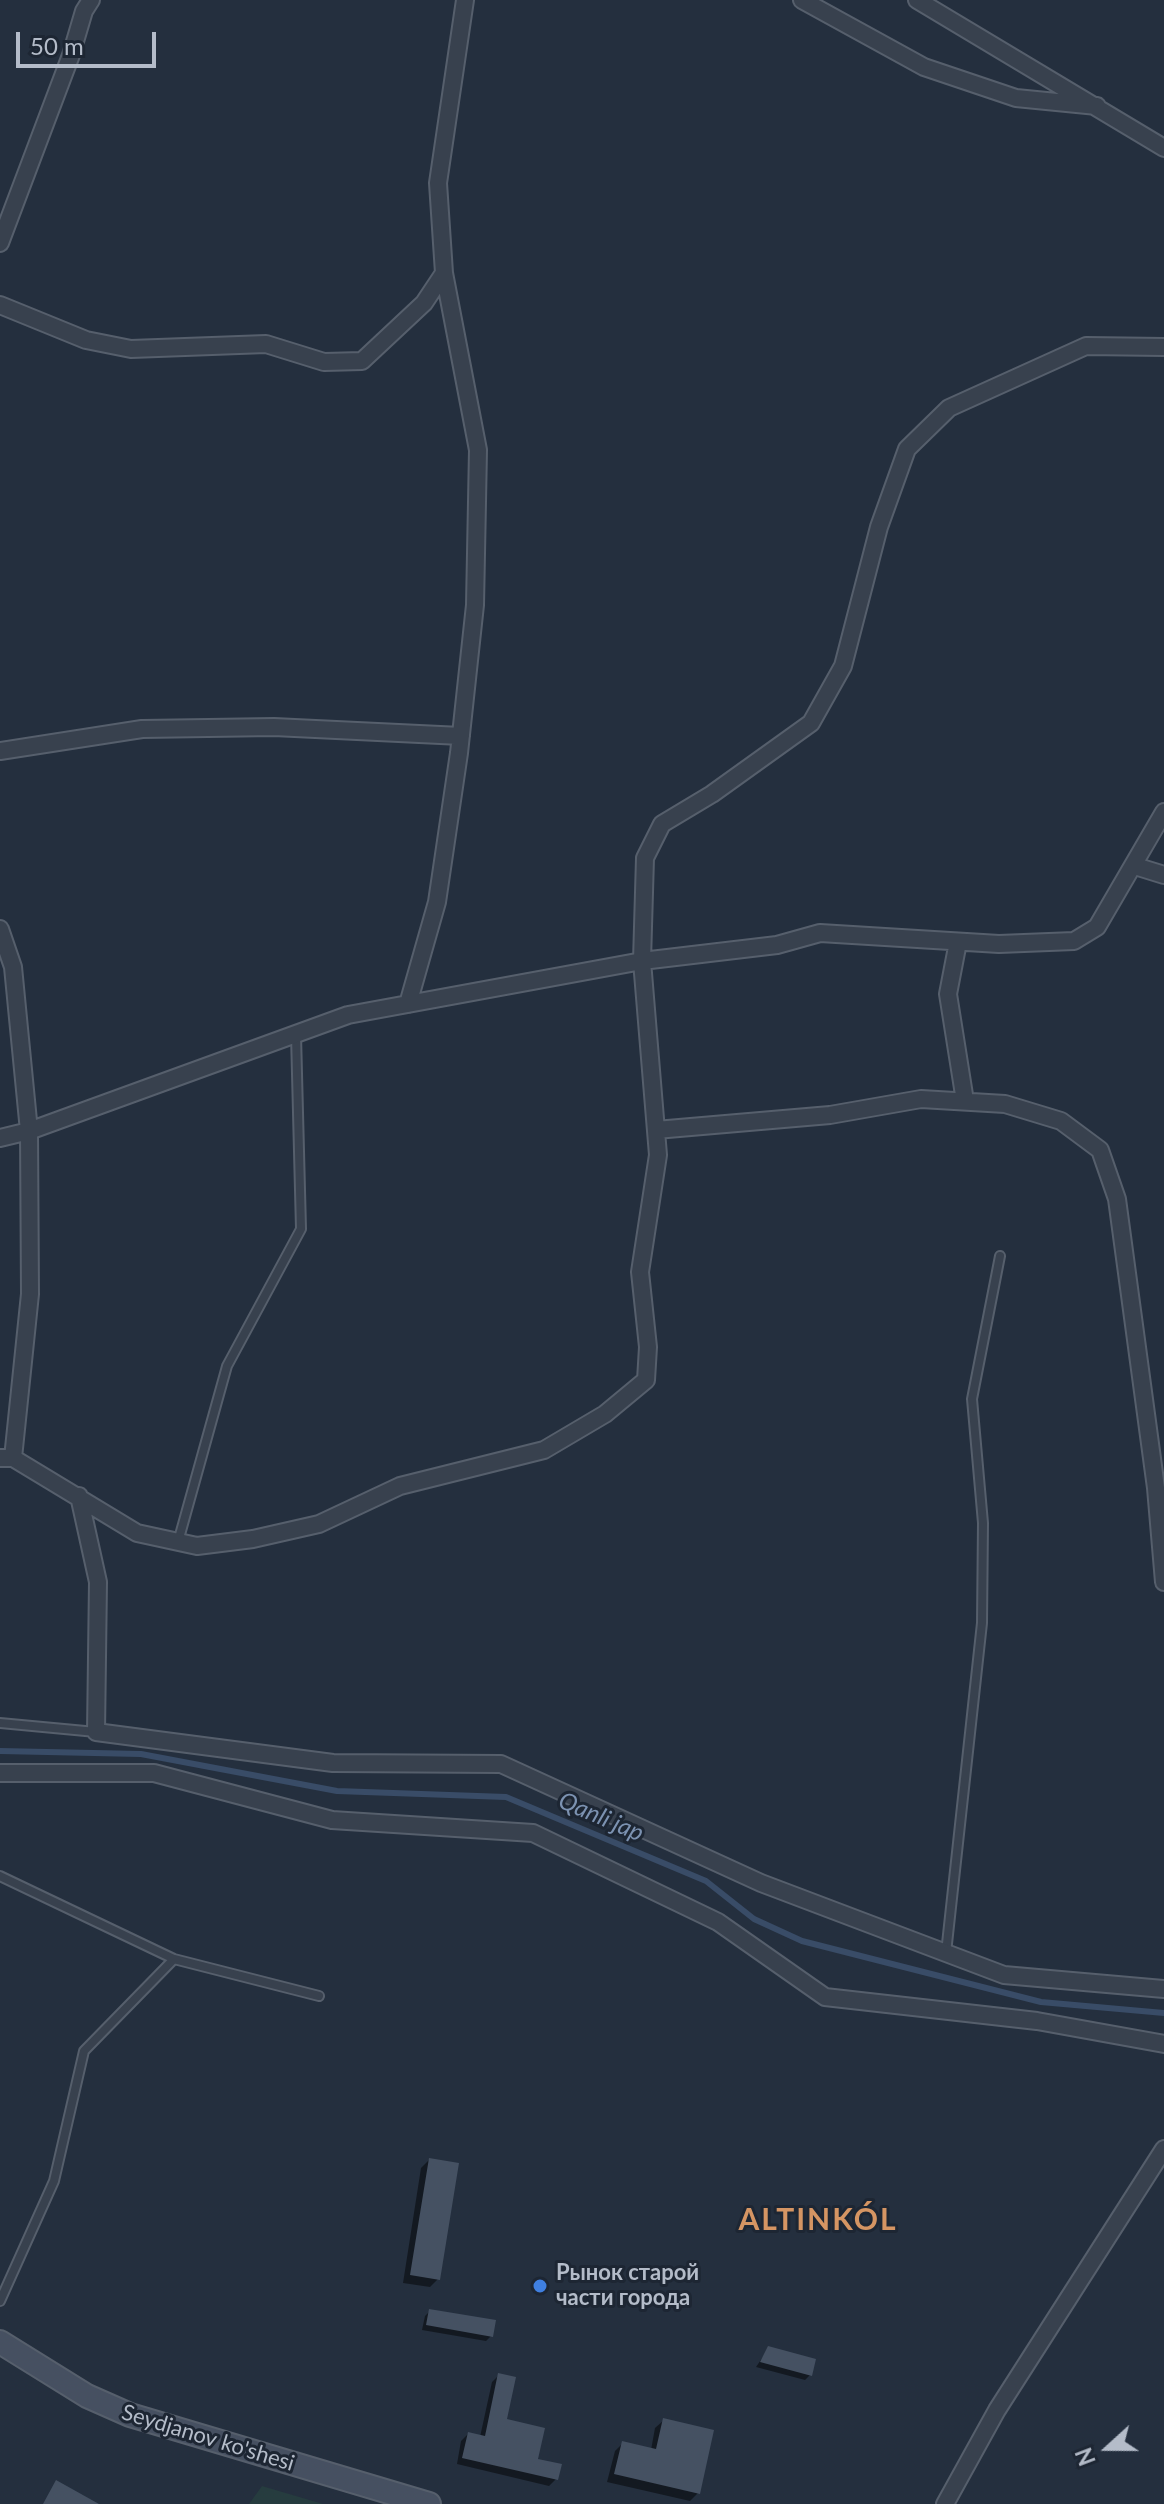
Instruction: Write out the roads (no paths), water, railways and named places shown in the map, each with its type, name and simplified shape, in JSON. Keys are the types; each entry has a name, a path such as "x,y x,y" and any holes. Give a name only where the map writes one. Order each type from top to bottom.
{"main road":[{"name":"Seydjanov ko'shesi","path":"0,2342 87,2396 130,2415 429,2504"}],"street":[{"path":"0,243 84,11 91,0"},
{"path":"408,1004 437,902 461,736 475,605 478,450 444,273 438,183 465,0"},
{"path":"802,0 924,67 1016,98 1097,106"},
{"path":"917,0 1164,148"},
{"path":"0,305 86,340 131,349 266,344 324,362 362,361 424,303 444,273"},
{"path":"0,929 13,967 29,1131 30,1294 7,1458 79,1496 137,1533 197,1546 319,1524 400,1486 544,1450 605,1414 646,1380 648,1347 640,1272 658,1155 642,961 645,858 662,824 712,794 811,723 843,666 879,527 907,449 949,408 1086,346 1164,347"},
{"path":"0,751 142,729 274,727 461,736"},
{"path":"0,1138 29,1131 348,1015 642,961 777,945 820,933 874,934 958,942 1036,944 1074,941 1097,927 1164,812"},
{"path":"1135,866 1164,875"},
{"path":"958,942 948,994 965,1101"},
{"path":"656,1130 815,1117 921,1099 1005,1104 1061,1121 1100,1150 1117,1199 1156,1488 1164,1582"},
{"path":"79,1496 98,1582 96,1732 333,1763 501,1764 761,1883 1004,1975 1164,1989"},
{"path":"0,1773 154,1773 332,1820 533,1833 718,1922 825,1997 1037,2021 1164,2044"},
{"path":"945,2504 997,2410 1164,2149"}],"lane":[{"path":"178,1542 227,1366 301,1229 296,1035"},
{"path":"946,1953 982,1623 983,1523 972,1399 1000,1256"},
{"path":"0,1723 96,1732"},
{"path":"0,1876 174,1959 319,1996"},
{"path":"0,2301 54,2181 84,2051 174,1959"}],"waterway":[{"name":"Qanli jap","path":"0,1751 141,1754 337,1791 506,1797 706,1881 754,1919 802,1941 1041,2002 1164,2013"}],"place":[{"name":"Рынок старой части города","path":"540,2286"}],"district":[{"name":"ALTINKÓL","path":"818,2220"}]}
